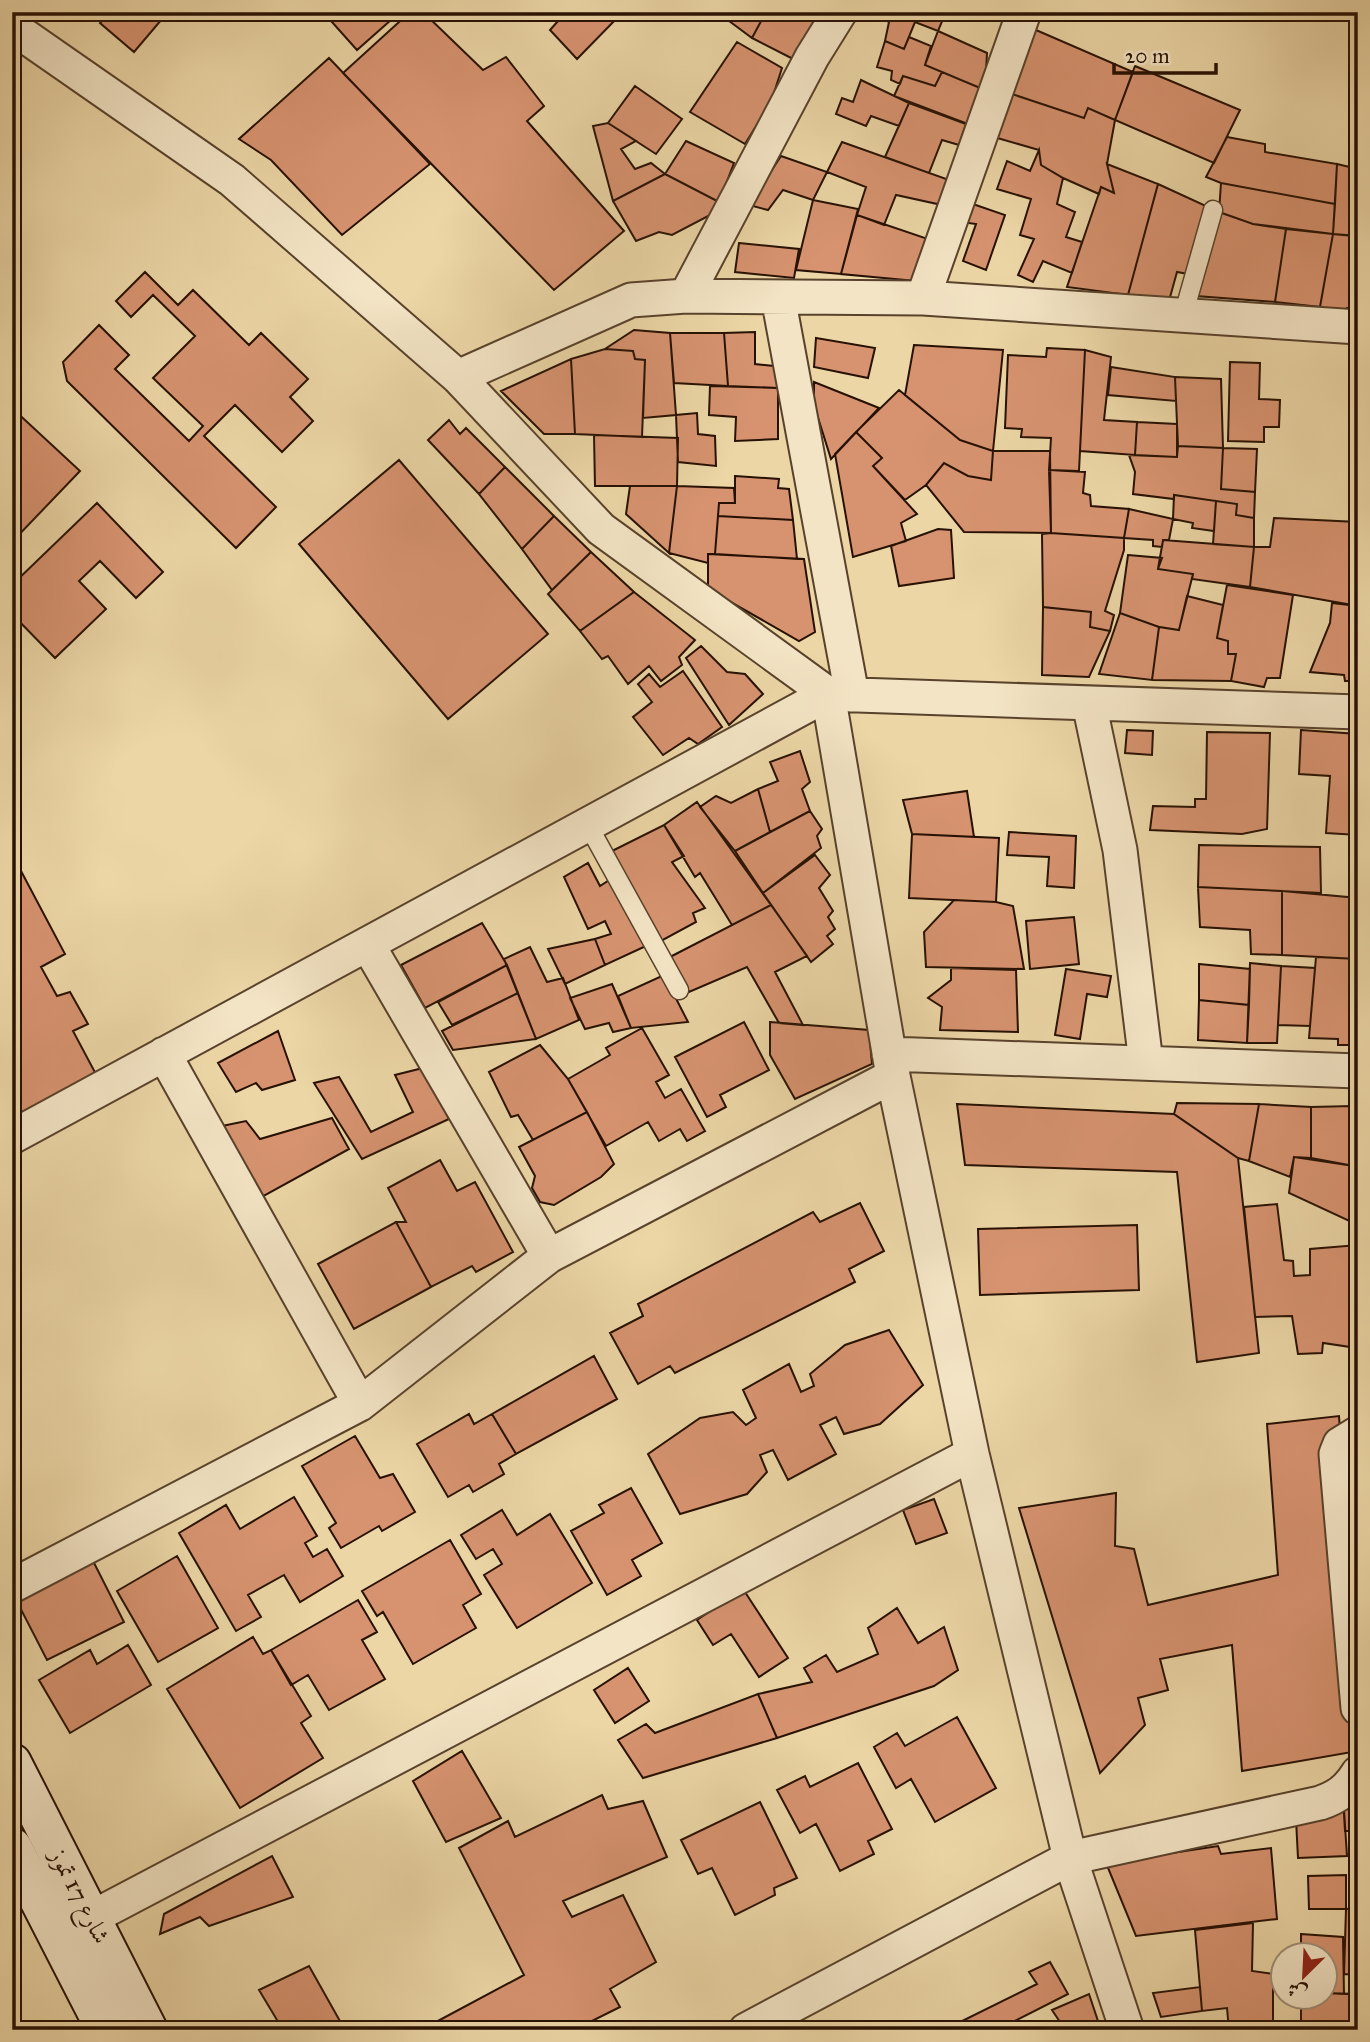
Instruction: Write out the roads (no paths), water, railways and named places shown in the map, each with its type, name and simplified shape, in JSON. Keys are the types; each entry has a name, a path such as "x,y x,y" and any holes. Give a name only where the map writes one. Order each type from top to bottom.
{"main road":[{"name":"شارع 17 تموز","path":"12,1763 148,2030"},
{"name":"شارع 17 تموز","path":"12,1847 106,2030"}],"street":[{"path":"685,296 812,57 840,12"},
{"path":"923,298 1024,12"},
{"path":"12,27 232,180 457,377 601,529 840,694"},
{"path":"457,377 631,300 685,296 923,298 1358,327"},
{"path":"778,297 840,694 891,1065 972,1454 1070,1858 1127,2030"},
{"path":"12,1137 587,825 840,694 1358,712"},
{"path":"1089,703 1120,850 1146,1063"},
{"path":"368,945 549,1256"},
{"path":"164,1054 360,1404"},
{"path":"12,1586 360,1404 549,1256 891,1065 1146,1063 1358,1071"},
{"path":"1358,1433 1340,1444 1336,1454 1358,1708"},
{"path":"91,1918 972,1454"},
{"path":"746,2030 1070,1858 1320,1803 1336,1798 1349,1787 1358,1773"}],"lane":[{"path":"1182,316 1213,210"},
{"path":"587,825 679,990"}]}
